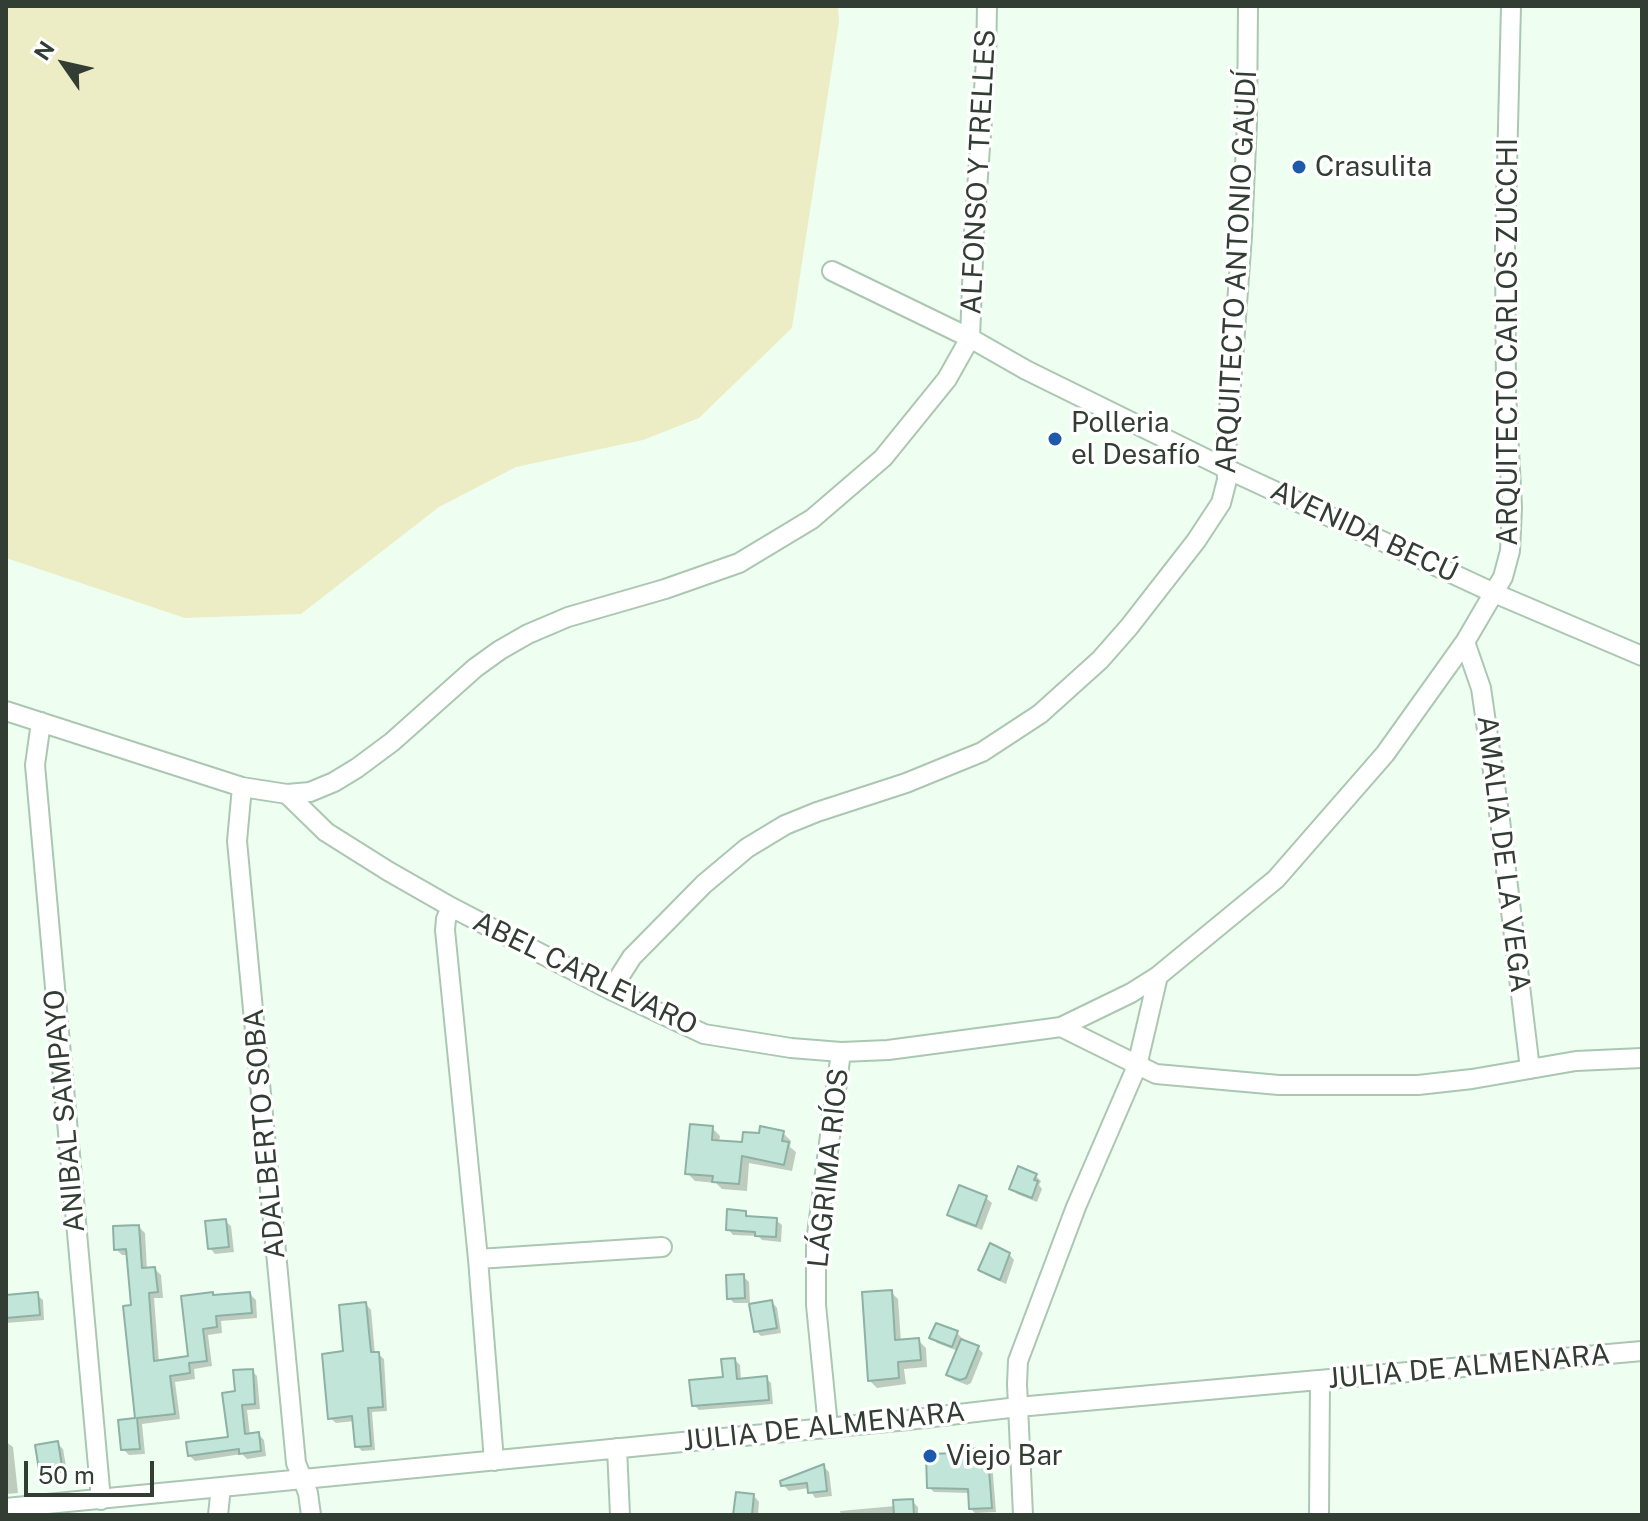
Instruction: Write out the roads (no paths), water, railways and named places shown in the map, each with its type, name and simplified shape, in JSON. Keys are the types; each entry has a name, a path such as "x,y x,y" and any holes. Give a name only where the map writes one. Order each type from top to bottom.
{"street":[{"name":"ALFONSO Y TRELLES","path":"970,338 987,6"},
{"name":"ARQUITECTO ANTONIO GAUDÍ","path":"611,990 632,957 704,884 747,848 785,825 906,783 982,752 1067,692 1129,627 1196,541 1221,503 1227,480 1242,236 1248,6"},
{"name":"ARQUITECTO CARLOS ZUCCHI","path":"1061,1027 1131,993 1158,976 1276,879 1385,754 1465,642 1503,577 1510,551 1512,507 1506,393 1505,247 1511,6"},
{"name":"AVENIDA BECÚ","path":"832,271 1227,469 1494,593 1642,656"},
{"path":"6,711 242,787 287,794 310,792 357,768 392,742 475,668 528,634 568,617 739,563 812,519 883,458 947,379 970,338"},
{"name":"AMALIA DE LA VEGA","path":"1465,642 1481,688 1530,1069"},
{"name":"ANIBAL SAMPAYO","path":"41,722 35,765 101,1500"},
{"name":"ADALBERTO SOBA","path":"242,787 237,841 296,1463 311,1515"},
{"name":"ABEL CARLEVARO","path":"287,794 326,832 451,907 704,1034 791,1048 841,1052 933,1046 1061,1027"},
{"path":"451,907 445,930 478,1259 494,1461"},
{"path":"1023,1515 1018,1361 1137,1066 1158,976"},
{"path":"1061,1027 1156,1074 1279,1085 1418,1085 1576,1061 1642,1058"},
{"name":"LÁGRIMA RÍOS","path":"828,1427 816,1305 816,1242 841,1052"},
{"path":"478,1259 662,1247"},
{"name":"JULIA DE ALMENARA","path":"17,1510 1018,1407 1642,1351"},
{"path":"1319,1515 1320,1380"},
{"path":"617,1448 620,1515"},
{"path":"218,1515 221,1487"}],"place":[{"name":"Crasulita","path":"1299,167"},
{"name":"Polleria el Desafío","path":"1055,439"},
{"name":"Viejo Bar","path":"930,1456"}]}
